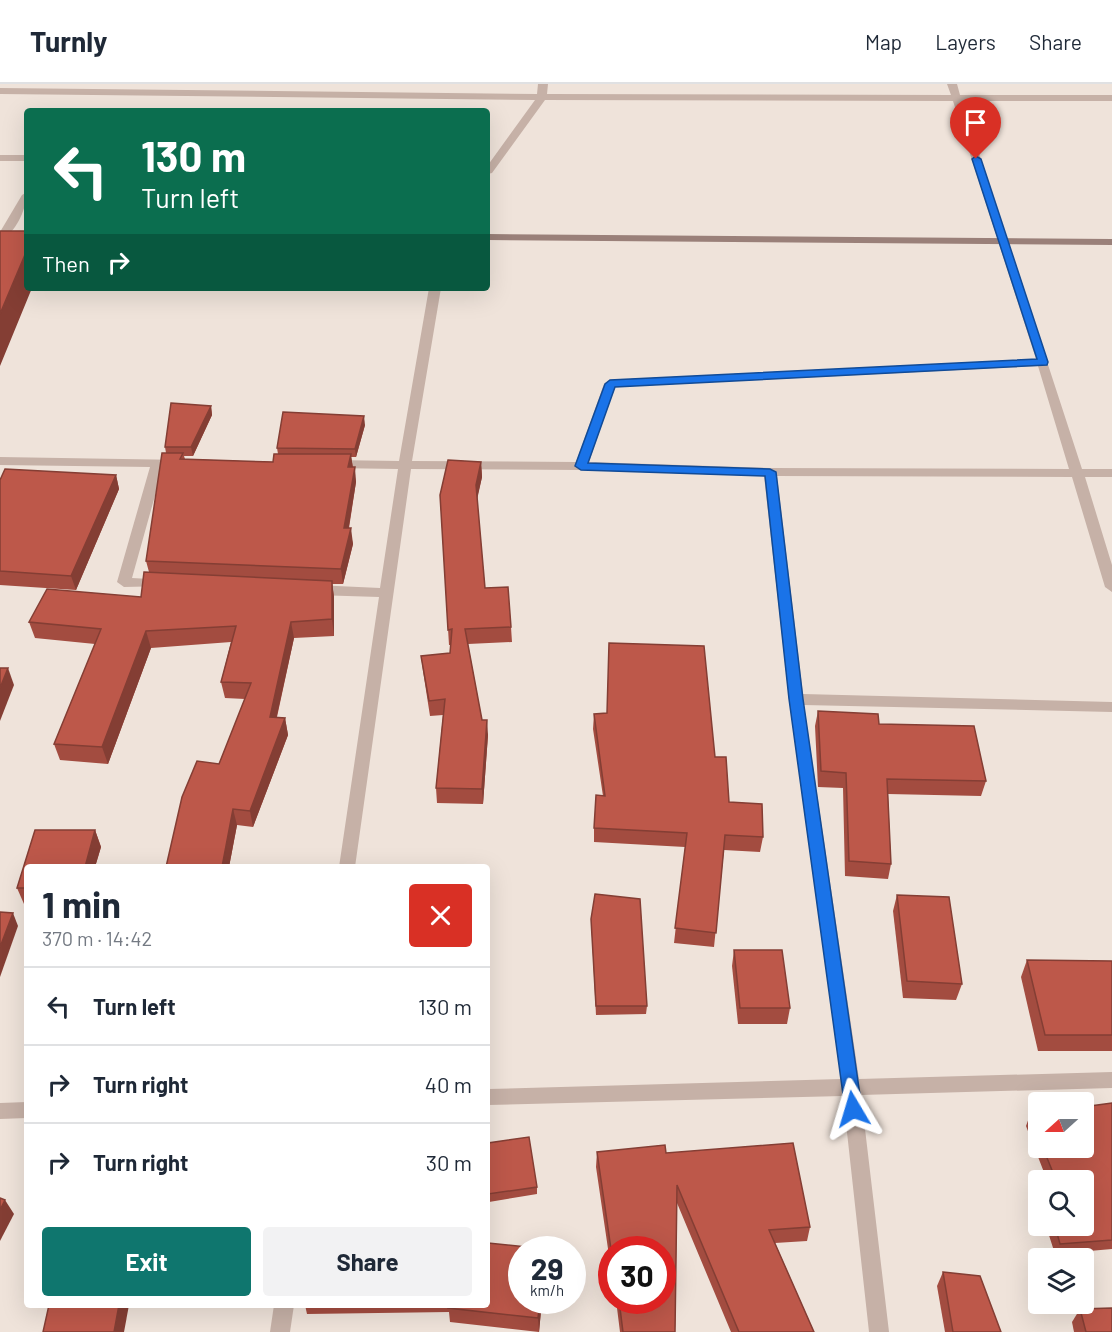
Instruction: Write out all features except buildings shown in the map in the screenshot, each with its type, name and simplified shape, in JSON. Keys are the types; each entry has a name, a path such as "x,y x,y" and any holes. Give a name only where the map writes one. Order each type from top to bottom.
{"street":[{"path":"490,168 542,97 543,84"},
{"path":"952,84 1043,362 1112,587"},
{"path":"0,91 542,97 1112,98"},
{"path":"0,158 24,158"},
{"path":"7,234 24,201"},
{"path":"490,237 1112,242"},
{"path":"347,864 405,465 434,291"},
{"path":"581,466 610,384 1043,362"},
{"path":"0,461 193,463"},
{"path":"158,462 124,582 172,584"},
{"path":"323,464 581,466 770,472 1112,473"},
{"path":"770,472 796,699 851,1087 879,1332"},
{"path":"303,590 387,593"},
{"path":"796,699 1112,707"},
{"path":"490,1097 1112,1080"},
{"path":"0,1111 24,1110"},
{"path":"280,1332 284,1308"}],"route":[{"path":"853,1109 796,699 770,472 581,466 610,384 1043,362 976,159"}]}
